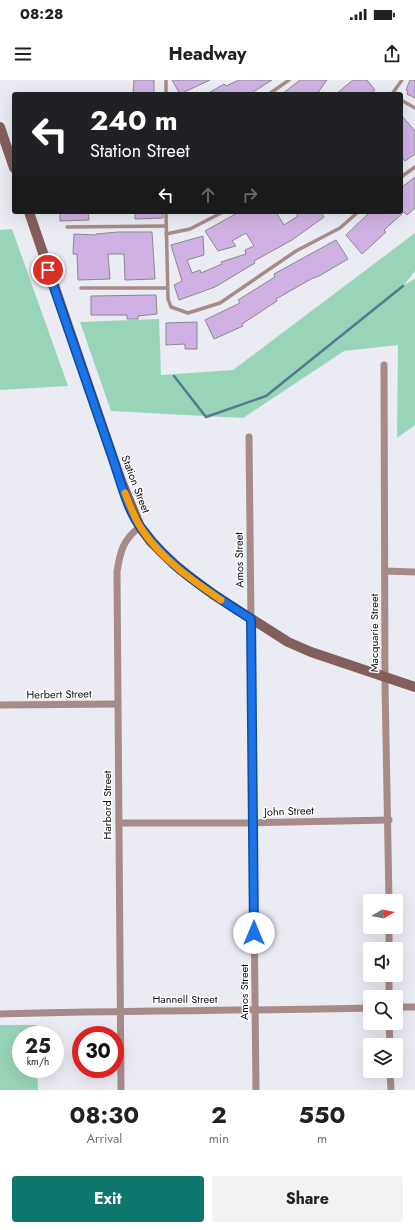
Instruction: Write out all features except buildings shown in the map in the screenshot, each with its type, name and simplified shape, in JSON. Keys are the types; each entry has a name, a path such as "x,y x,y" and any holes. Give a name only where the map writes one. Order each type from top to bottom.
{"street":[{"path":"0,127 12,162"},
{"name":"Station Street","path":"30,214 131,509 140,527 160,552 214,595 288,642 311,652 415,687"},
{"name":"Macquarie Street","path":"384,365 385,678 389,820 389,894"},
{"name":"Amos Street","path":"249,437 256,1090"},
{"name":"Harbord Street","path":"121,1090 117,572 123,545 130,535 140,527"},
{"path":"385,571 415,572"},
{"name":"Herbert Street","path":"0,705 118,704"},
{"name":"John Street","path":"118,823 253,823 389,820"},
{"path":"403,1007 415,1007"},
{"name":"Hannell Street","path":"0,1014 120,1010 255,1011 363,1008"},
{"path":"390,1078 391,1090"}],"lane":[{"path":"166,80 166,92"},
{"path":"272,92 289,80"},
{"path":"393,92 402,80"},
{"path":"403,101 415,108"},
{"path":"403,176 415,167"},
{"path":"166,214 166,288 168,299 172,307 188,314 220,303 296,251 340,228 356,214"},
{"path":"166,234 190,229 218,214"},
{"path":"67,227 166,226"},
{"path":"81,288 166,288"}],"green space":[{"path":"12,229 68,386 0,390 0,230"},
{"path":"415,233 415,271 404,285 415,279 415,425 397,438 398,345 344,351 243,418 111,411 80,322 159,319 161,375 233,370"},
{"path":"0,1025 36,1025 12,1026 12,1078 37,1078 38,1090 0,1090"}],"waterway":[{"path":"174,376 206,417 266,396 403,286"}],"slow traffic":[{"path":"125,493 140,527 151,542 177,567 221,600"}],"route":[{"path":"48,270 131,509 140,527 160,552 177,567 214,595 251,619 254,933"}]}
